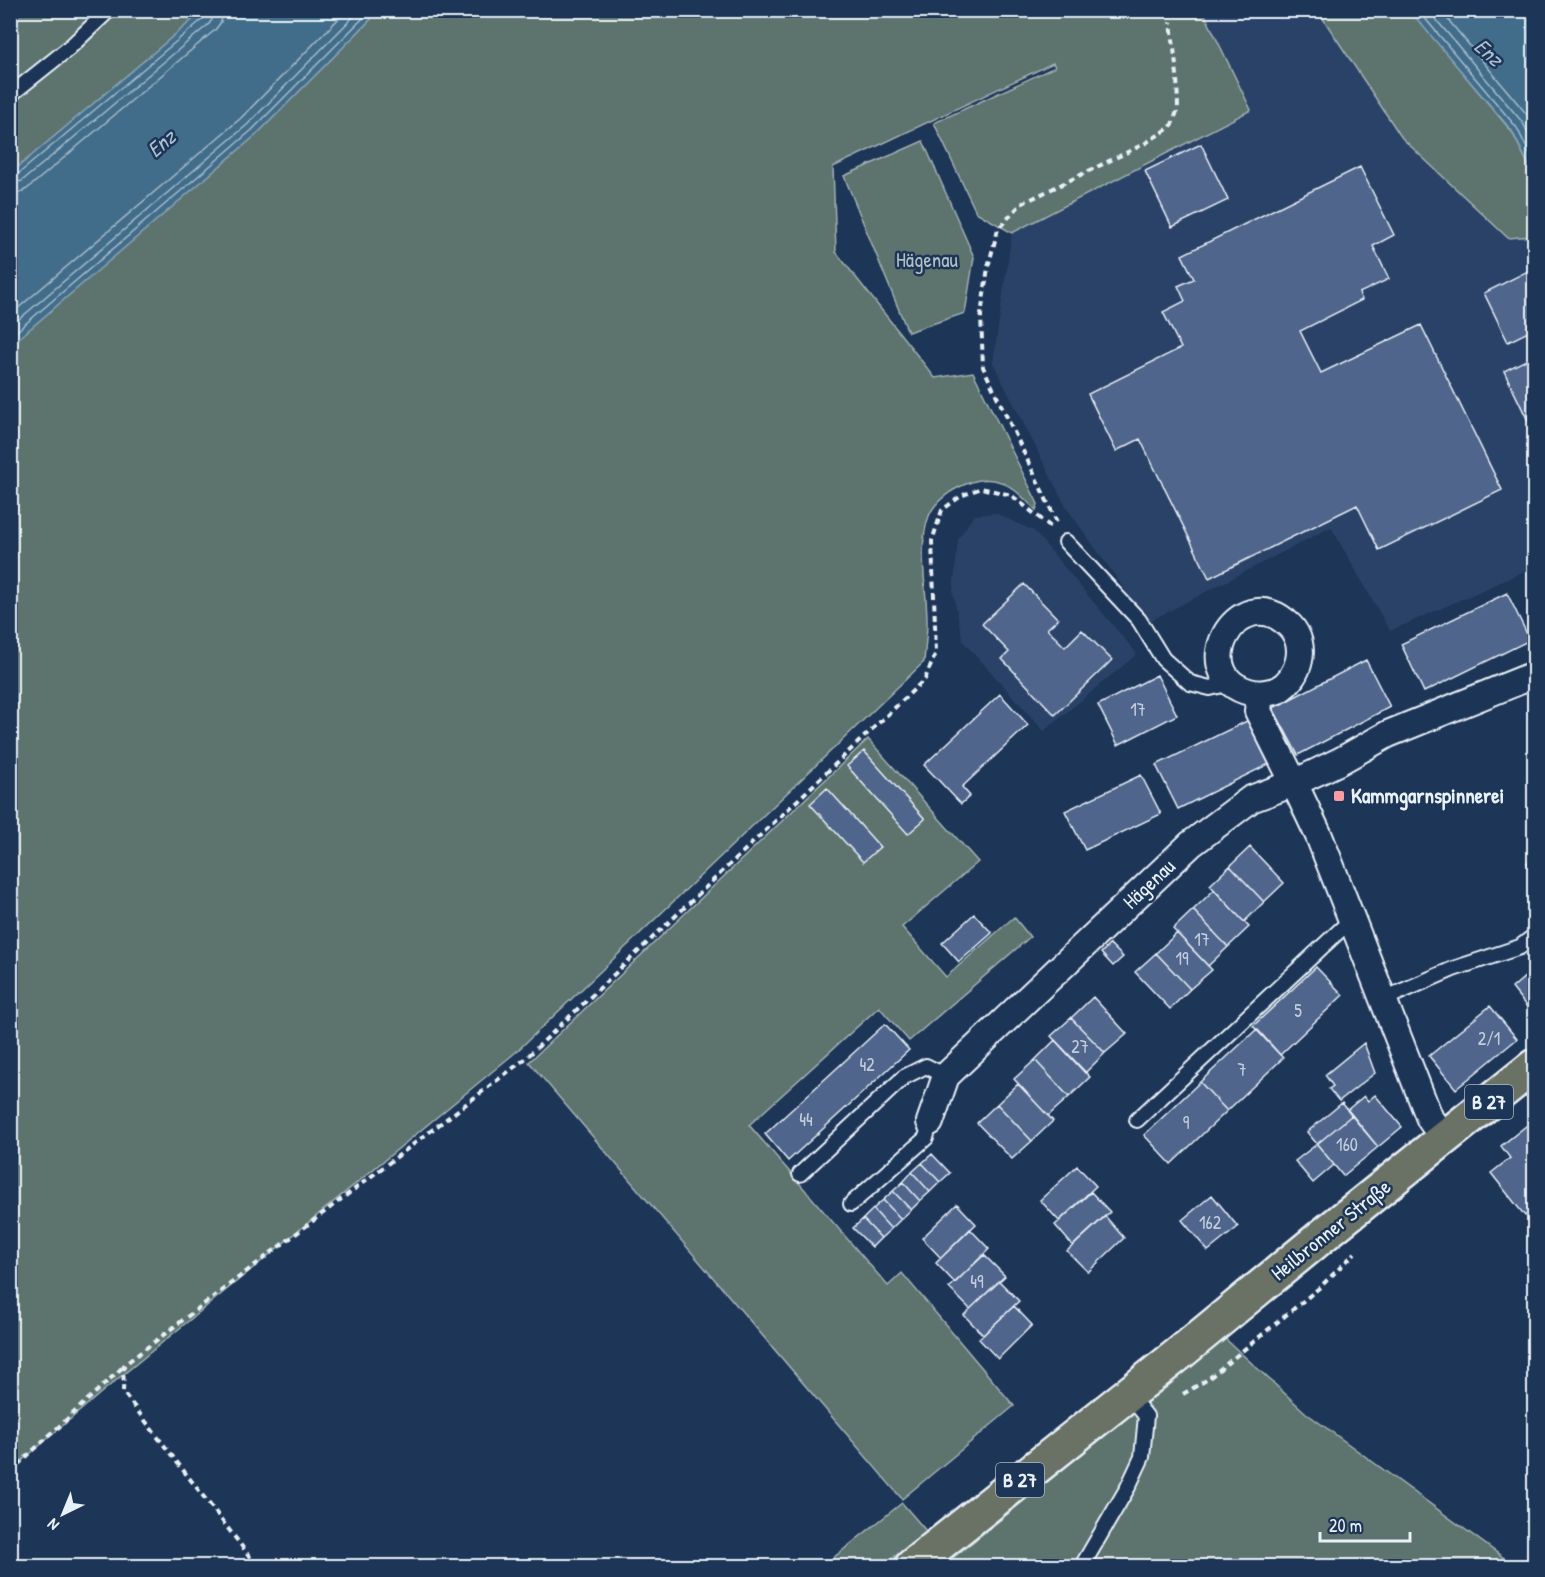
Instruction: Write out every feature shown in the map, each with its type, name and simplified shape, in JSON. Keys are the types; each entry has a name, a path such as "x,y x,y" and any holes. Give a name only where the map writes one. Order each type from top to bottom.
{"main road":[{"name":"Heilbronner Straße","path":"1128,1394 1534,1066"},
{"name":"B 27","path":"912,1566 1128,1394"}],"street":[{"path":"1263,613 1280,618 1292,628 1299,643 1300,657 1293,677 1277,690 1260,694 1247,693 1231,683 1223,671 1219,657 1224,634 1236,620 1249,614 1263,613"},
{"path":"1294,783 1388,734 1534,675"},
{"path":"1260,694 1258,711 1319,836 1430,1119 1444,1139"},
{"name":"Hägenau","path":"930,1122 946,1076 1191,844 1251,799 1294,783"}],"lane":[{"path":"10,95 69,48 110,10"},
{"path":"1066,542 1138,620 1163,659 1190,683 1210,688 1231,683"},
{"path":"1137,1120 1352,919"},
{"path":"1384,999 1453,969 1520,947 1534,936"},
{"path":"800,1174 904,1077 926,1066 946,1076"},
{"path":"851,1204 926,1138 930,1122"},
{"path":"1082,1566 1128,1487 1142,1457 1146,1416 1128,1394"}],"path":[{"path":"1066,542 983,367 981,315 988,267 998,229 1021,204 1144,144 1171,127 1178,108 1171,22"},
{"path":"10,1472 124,1365 525,1059 926,679 936,654 932,541 942,510 960,496 981,488 1011,495 1043,519 1066,542"},
{"path":"124,1365 123,1392 257,1566"}],"shaded area":[{"path":"1203,11 1318,11 1402,138 1508,238 1534,236 1534,567 1390,631 1331,527 1148,622 1066,507 993,363 1012,233 1251,110"},
{"path":"995,513 1034,531 1137,654 1044,731 963,641 953,593 958,539 974,515"}],"green space":[{"path":"11,11 203,11 11,173"},
{"path":"379,11 1203,11 1251,110 1012,233 976,212 934,123 1055,67 1053,63 833,167 836,252 935,378 973,372 1038,504 1036,510 1013,489 988,479 960,486 939,501 929,516 925,528 923,554 927,621 924,662 516,1052 102,1392 11,1470 10,345 256,135"},
{"path":"1318,11 1411,11 1512,132 1534,176 1534,236 1508,238 1402,138"},
{"name":"Hägenau","path":"923,141 974,257 965,313 908,332 844,176"},
{"path":"868,739 978,862 902,927 946,977 1014,917 1030,937 909,1041 879,1007 749,1125 888,1286 902,1273 1014,1406 902,1499 529,1062"},
{"path":"1220,1334 1306,1413 1515,1566 943,1566 1149,1400"},
{"path":"902,1503 927,1532 882,1566 823,1566"}],"water":[{"name":"Enz","path":"203,11 379,11 256,135 11,345 11,173"},
{"name":"Enz","path":"1410,11 1534,11 1534,176 1512,131"}],"building":[{"path":"1201,144 1228,200 1172,227 1145,171"},
{"path":"1360,167 1394,235 1373,246 1389,279 1359,293 1362,300 1300,331 1321,373 1421,325 1502,490 1379,550 1357,505 1209,578 1140,439 1116,451 1088,394 1181,348 1163,312 1185,301 1178,286 1194,279 1182,255"},
{"path":"1534,268 1534,329 1508,342 1484,293"},
{"path":"1534,356 1534,433 1504,371"},
{"path":"1024,584 1058,619 1047,629 1065,647 1082,630 1112,660 1055,715 1002,659 1009,652 982,624"},
{"path":"1507,593 1530,640 1424,692 1401,644"},
{"path":"1366,660 1390,707 1298,755 1273,708"},
{"path":"1157,675 1177,715 1118,745 1098,705"},
{"path":"1000,694 1028,725 962,787 970,796 961,804 924,765"},
{"path":"1249,720 1271,763 1178,809 1156,765"},
{"path":"864,751 925,819 908,834 847,766"},
{"path":"1141,775 1161,814 1085,850 1065,811"},
{"path":"827,788 880,847 863,862 810,804"},
{"path":"1250,847 1284,883 1264,902 1230,866"},
{"path":"1534,857 1534,873 1527,863"},
{"path":"1230,866 1264,902 1244,922 1210,885"},
{"path":"1214,890 1249,927 1228,947 1193,910"},
{"path":"1193,910 1228,947 1208,966 1173,929"},
{"path":"974,914 992,933 959,962 942,943"},
{"path":"1177,933 1212,970 1190,989 1156,953"},
{"path":"1110,944 1123,957 1113,966 1101,953"},
{"path":"1156,953 1190,989 1170,1009 1135,972"},
{"path":"1316,967 1343,995 1280,1055 1253,1026"},
{"path":"1534,969 1534,1016 1512,988"},
{"path":"1093,997 1127,1034 1105,1053 1071,1018"},
{"path":"1490,1006 1517,1039 1456,1089 1429,1056"},
{"path":"1071,1018 1105,1053 1085,1073 1051,1036"},
{"path":"885,1024 909,1050 788,1161 765,1134"},
{"path":"1257,1029 1283,1058 1227,1111 1200,1082"},
{"path":"1055,1040 1090,1077 1069,1097 1035,1060"},
{"path":"1364,1043 1375,1073 1339,1101 1329,1089 1333,1086 1325,1075"},
{"path":"1035,1060 1069,1097 1048,1116 1014,1079"},
{"path":"1200,1082 1227,1111 1171,1164 1144,1135"},
{"path":"1018,1084 1053,1121 1032,1141 997,1104"},
{"path":"1375,1095 1402,1127 1378,1147 1347,1110 1364,1096 1368,1101"},
{"path":"1342,1103 1352,1115 1317,1144 1307,1132"},
{"path":"997,1104 1032,1141 1012,1159 977,1123"},
{"path":"1352,1115 1378,1147 1343,1176 1317,1144"},
{"path":"1531,1122 1534,1126 1534,1208 1525,1216 1491,1173 1510,1158 1501,1146"},
{"path":"1317,1144 1334,1165 1313,1183 1295,1161"},
{"path":"932,1154 950,1173 940,1182 922,1163"},
{"path":"922,1163 940,1182 930,1192 912,1172"},
{"path":"1077,1166 1096,1186 1059,1221 1040,1200"},
{"path":"912,1172 930,1192 920,1201 903,1182"},
{"path":"903,1182 920,1201 911,1210 893,1191"},
{"path":"893,1191 911,1210 901,1219 883,1200"},
{"path":"1091,1192 1110,1212 1073,1246 1055,1225"},
{"path":"1212,1195 1238,1227 1208,1251 1182,1220"},
{"path":"883,1200 901,1219 891,1229 873,1209"},
{"path":"957,1204 976,1224 941,1258 922,1238"},
{"path":"873,1209 891,1229 881,1238 863,1219"},
{"path":"1105,1216 1124,1238 1088,1272 1067,1251"},
{"path":"863,1219 881,1238 872,1247 853,1228"},
{"path":"970,1229 989,1249 955,1283 936,1263"},
{"path":"984,1255 1005,1276 970,1309 949,1288"},
{"path":"999,1281 1019,1301 983,1335 964,1315"},
{"path":"1014,1306 1032,1325 998,1359 979,1339"}],"place":[{"name":"Kammgarnspinnerei","path":"1339,796"}]}
